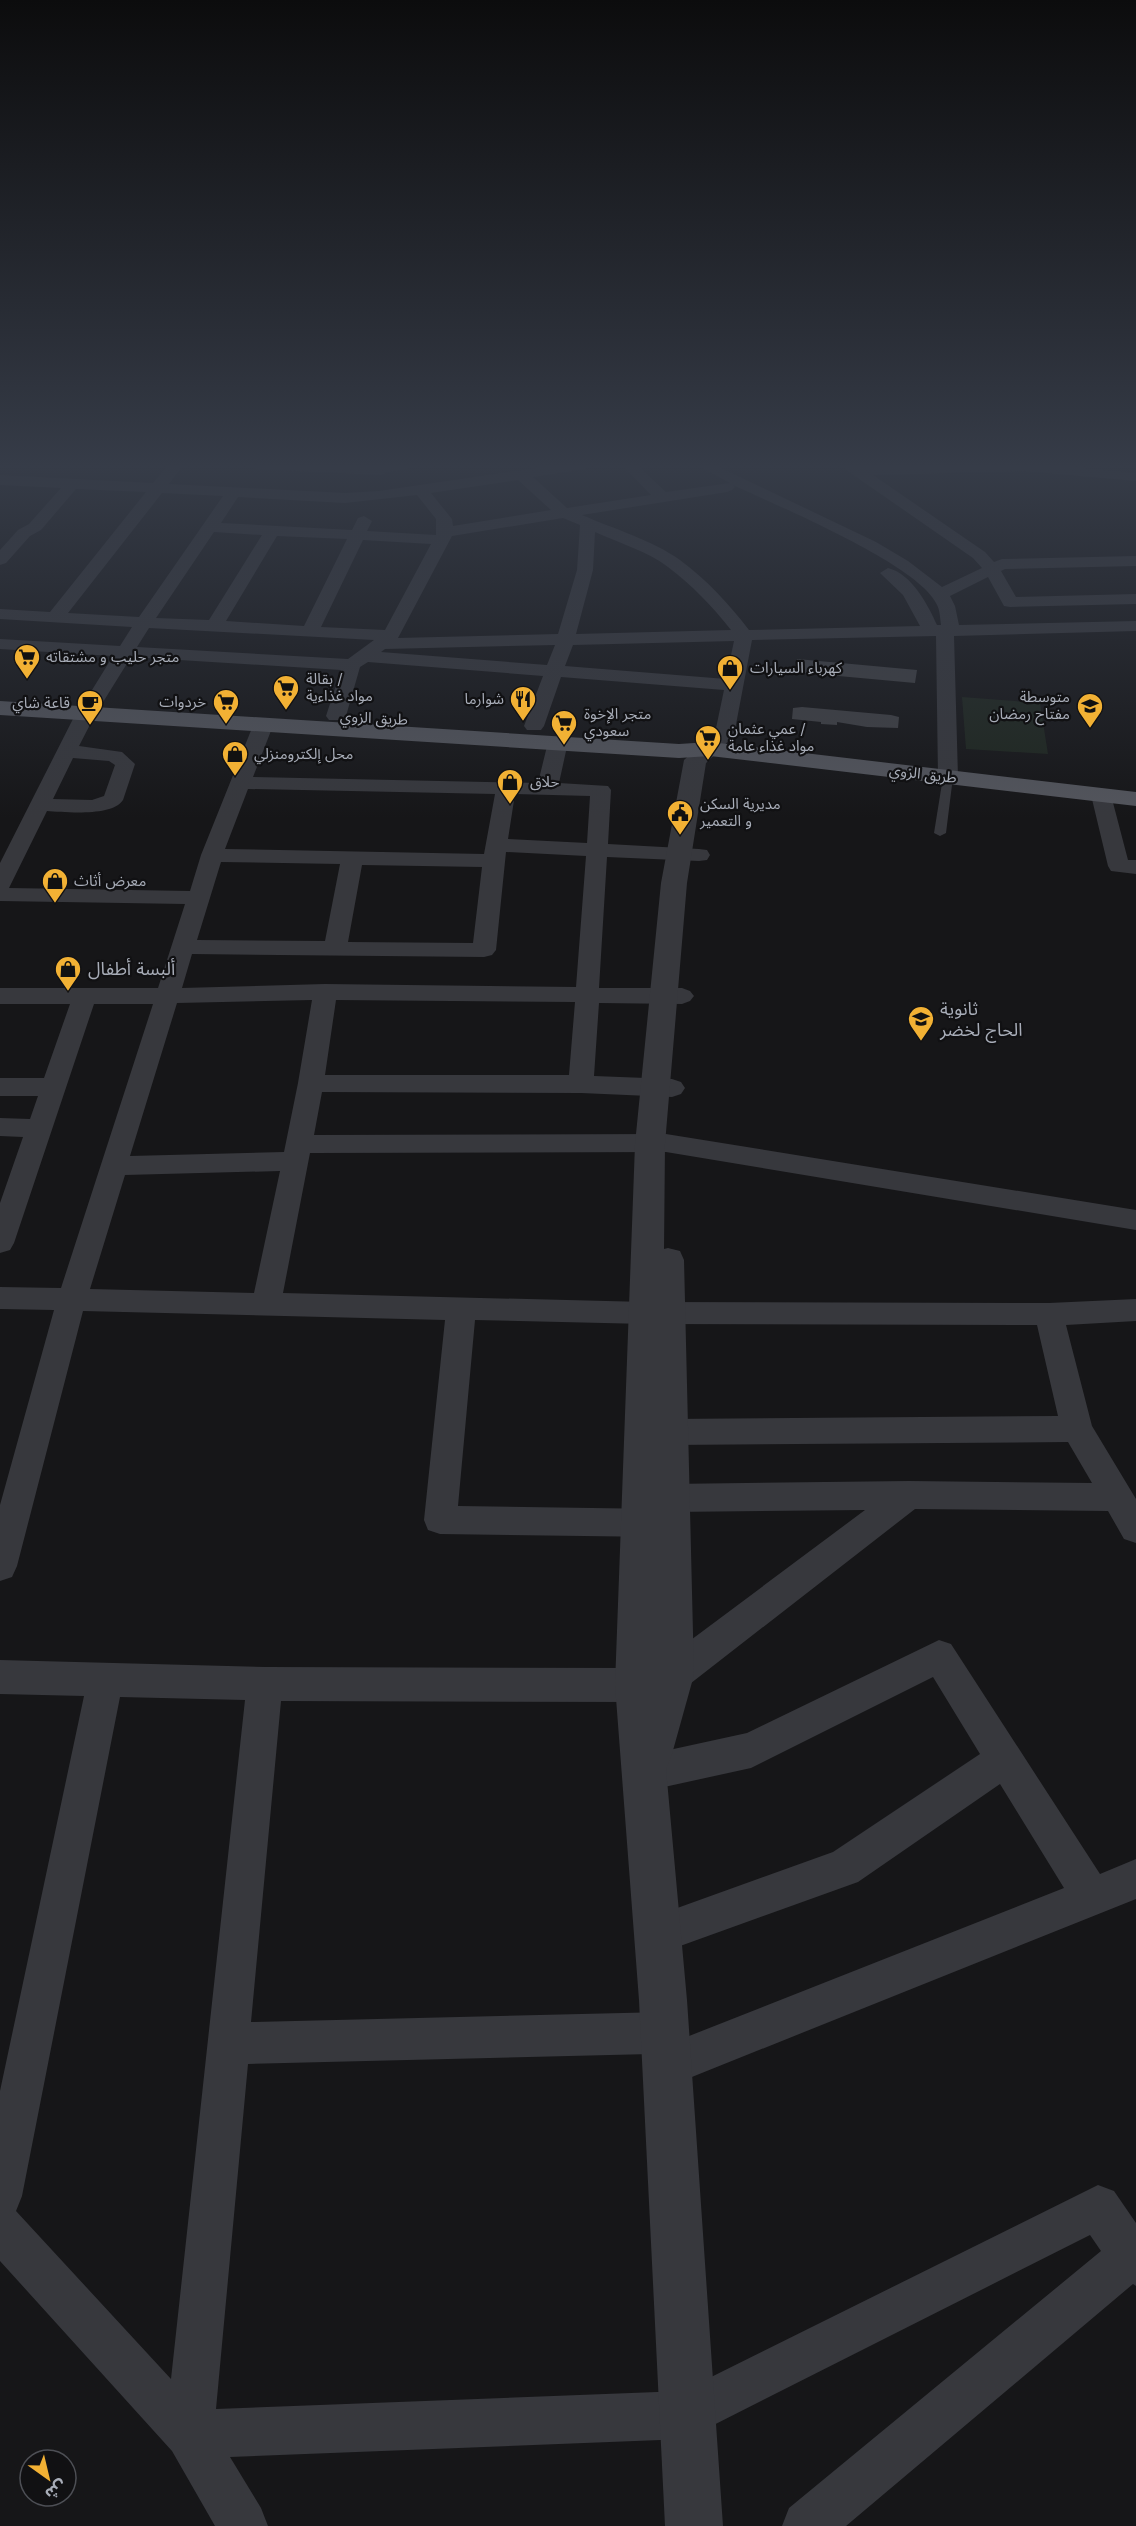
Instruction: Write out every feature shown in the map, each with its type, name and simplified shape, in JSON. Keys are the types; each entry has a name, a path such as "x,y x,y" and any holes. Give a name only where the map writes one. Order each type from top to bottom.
{"main road":[{"name":"طريق الزوي","path":"0,698 264,723 679,751 710,749 1136,799"},
{"name":"طريق الزوي","path":"0,708 89,708 336,716 534,726 686,740 710,749"}],"street":[{"path":"55,617 82,583"},
{"path":"0,884 7,856 39,805 89,708 124,651 171,583"},
{"path":"214,626 240,583"},
{"path":"310,631 333,583"},
{"path":"336,716 358,660 386,640 418,583"},
{"path":"534,726 566,639 581,583"},
{"path":"646,1773 673,1675 660,1514 657,1313 658,1144 672,995 689,854 711,760 710,749 724,735 744,635 717,602 695,583"},
{"path":"901,583 913,594 942,631"},
{"path":"926,583 944,600 942,631 948,777"},
{"path":"939,595 962,583"},
{"path":"999,583 1010,602 1136,599"},
{"path":"0,614 310,631 386,640 566,639 1136,626"},
{"path":"0,644 358,660 554,671 735,685"},
{"path":"0,1566 72,1299 212,855 264,723"},
{"path":"547,789 558,742"},
{"path":"39,805 93,806 113,800 125,764 123,760 115,756 67,751"},
{"path":"241,783 601,790 581,1084"},
{"path":"184,947 484,950 495,853 506,787"},
{"path":"1101,795 1119,866 1136,867"},
{"path":"212,855 352,858 598,848 689,854"},
{"path":"335,948 352,858"},
{"path":"0,894 199,898"},
{"path":"0,996 169,996 325,992 672,995"},
{"path":"266,1304 311,1083 325,992"},
{"path":"0,1243 85,996"},
{"path":"311,1083 581,1084 663,1088"},
{"path":"0,1087 53,1087"},
{"path":"0,1127 39,1128"},
{"path":"115,1166 297,1152 658,1144 1136,1220"},
{"path":"0,1298 657,1313 1049,1314 1136,1310"},
{"path":"461,1309 440,1520 660,1514 909,1495 1117,1497"},
{"path":"657,1313 670,1432 636,1685 646,1773 666,2049 694,2526"},
{"path":"1049,1314 1077,1430 1136,1529"},
{"path":"670,1432 1077,1430"},
{"path":"673,1675 909,1495"},
{"path":"646,1773 751,1750 939,1656 1092,1896"},
{"path":"1,1679 265,1684 636,1685"},
{"path":"0,2196 105,1680"},
{"path":"189,2434 265,1684"},
{"path":"658,1934 844,1868 1005,1759"},
{"path":"228,2044 666,2049 1092,1896 1136,1878"},
{"path":"189,2434 686,2415 1098,2207 1134,2260 807,2526"},
{"path":"0,2227 189,2434 243,2526"}],"lane":[{"path":"940,833 948,777"}],"shaded area":[{"path":"962,697 1040,703 1048,754 966,749"}],"building":[{"path":"797,659 917,670 915,683 795,672"},
{"path":"793,708 891,715 899,717 898,728 867,727 837,722 837,725 821,724 821,722 792,719"}],"place":[{"name":"متجر حليب و مشتقاته","path":"27,680"},
{"name":"كهرباء السيارات","path":"730,691"},
{"name":"بقالة / مواد غذاءية","path":"286,711"},
{"name":"شوارما","path":"523,722"},
{"name":"خردوات","path":"226,725"},
{"name":"قاعة شاي","path":"90,726"},
{"name":"متوسطة مفتاح رمضان","path":"1090,729"},
{"name":"متجر الإخوة سعودي","path":"564,746"},
{"name":"عمي عثمان / مواد غذاء عامة","path":"708,761"},
{"name":"محل إلكترومنزلي","path":"235,777"},
{"name":"حلاق","path":"510,805"},
{"name":"مديرية السكن و التعمير","path":"680,836"},
{"name":"معرض أثاث","path":"55,904"},
{"name":"ألبسة أطفال","path":"68,992"},
{"name":"ثانوية الحاج لخضر","path":"921,1042"}]}
